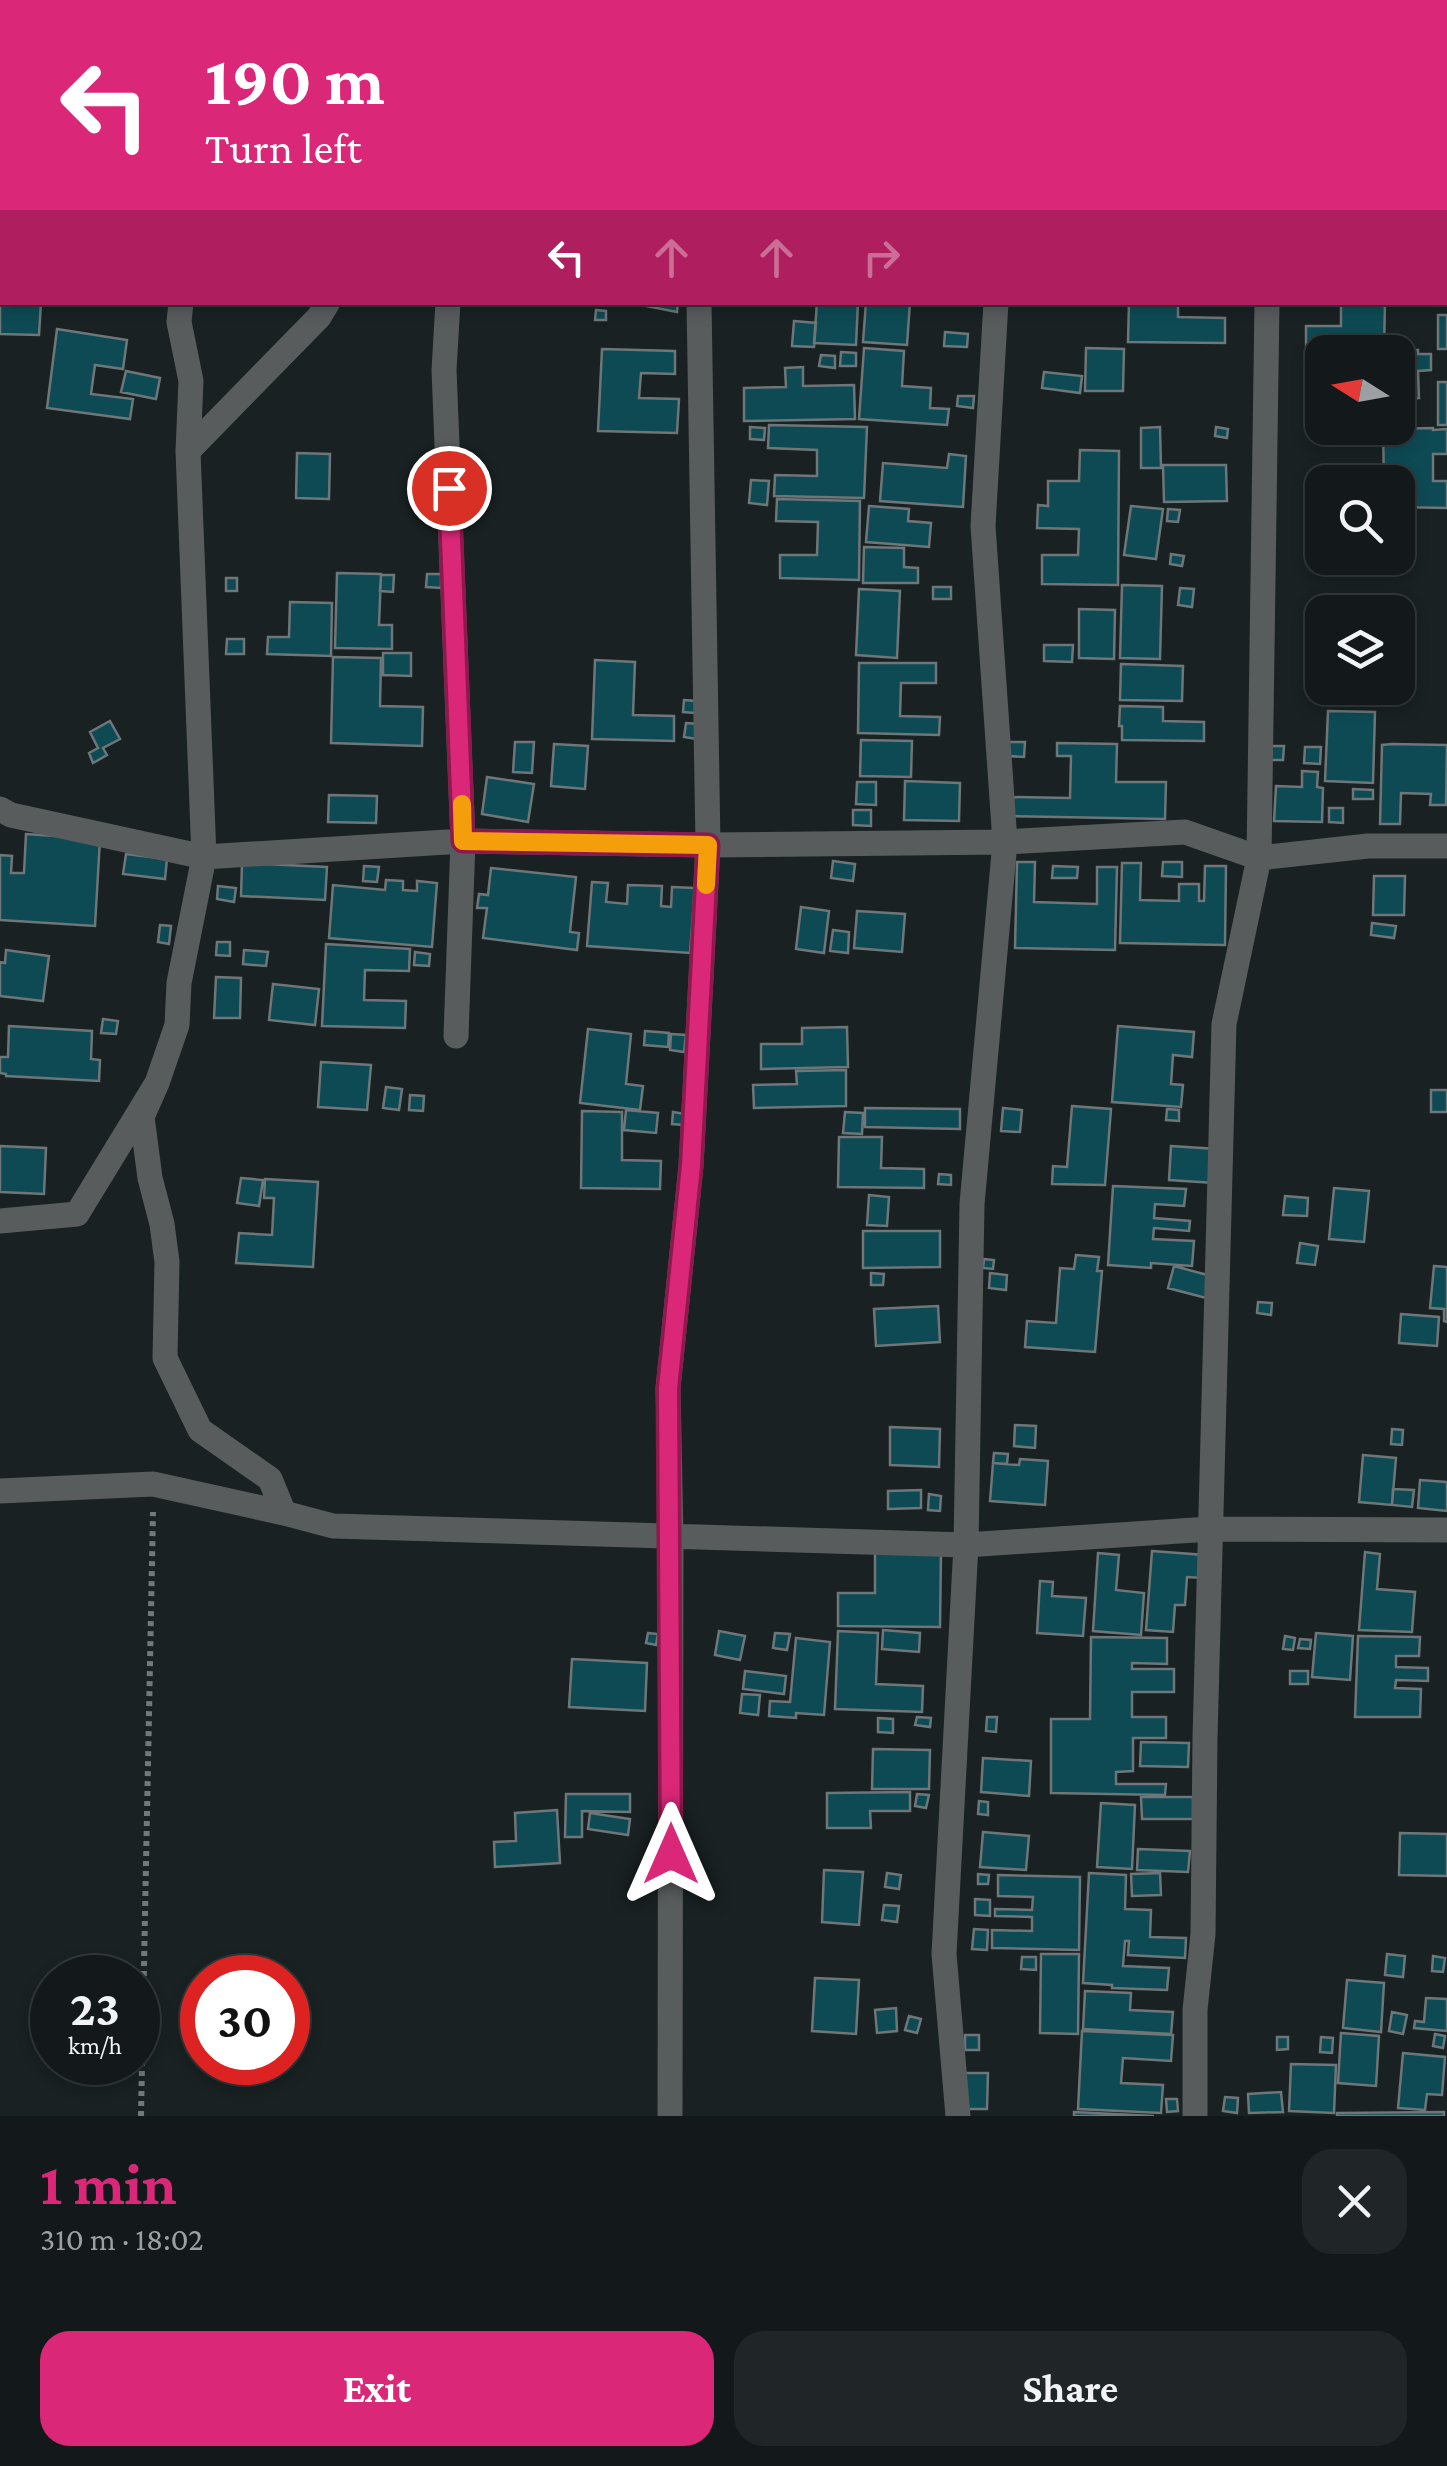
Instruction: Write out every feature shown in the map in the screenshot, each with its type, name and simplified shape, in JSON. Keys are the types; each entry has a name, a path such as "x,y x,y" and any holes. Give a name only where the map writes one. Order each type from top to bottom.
{"street":[{"path":"181,305 180,322 191,381 188,451 204,857 185,948 177,1025 142,1117 167,1262 165,1358 200,1430 270,1479 284,1513"},
{"path":"188,451 319,317 326,305"},
{"path":"448,305 444,370 463,841 456,1036"},
{"path":"670,2116 668,1388 691,1166 708,845 700,305"},
{"path":"958,2116 944,1954 966,1545 972,1204 1006,842 983,526 996,305"},
{"path":"1195,2116 1195,2010 1203,1934 1224,1024 1259,858 1267,305"},
{"path":"0,809 12,815 204,857 463,841 708,845 1006,842 1184,832 1259,858 1368,846 1447,846"},
{"path":"0,1221 76,1214 156,1083"},
{"path":"0,1491 153,1484 333,1526 966,1545 1210,1529 1447,1530"}],"path":[{"path":"141,2116 153,1484"}],"building":[{"path":"0,305 41,305 39,335 0,334"},
{"path":"641,305 678,305 677,312"},
{"path":"817,305 858,305 856,345 814,343"},
{"path":"866,305 910,305 907,345 863,342"},
{"path":"1129,305 1178,305 1178,317 1225,318 1225,343 1128,342"},
{"path":"1341,305 1385,305 1384,335 1306,335 1306,326 1341,326"},
{"path":"596,310 606,311 606,320 595,320"},
{"path":"1438,315 1447,315 1447,349 1438,349"},
{"path":"794,321 816,323 814,347 792,346"},
{"path":"57,329 127,340 123,369 95,365 91,394 133,399 130,419 47,408"},
{"path":"945,332 968,334 967,347 944,346"},
{"path":"864,348 904,351 902,386 931,388 930,408 949,409 947,425 859,419"},
{"path":"1086,348 1124,349 1123,391 1085,391"},
{"path":"602,349 675,351 675,374 641,373 639,398 679,399 677,433 598,431"},
{"path":"1415,350 1418,354 1431,354 1431,370 1418,371 1419,398 1415,398"},
{"path":"841,352 856,353 856,366 840,366"},
{"path":"821,355 835,356 835,368 819,366"},
{"path":"803,367 803,386 854,385 855,419 744,421 744,388 786,387 785,368"},
{"path":"126,371 160,378 156,399 121,392"},
{"path":"1044,372 1082,376 1080,393 1042,388"},
{"path":"1438,382 1447,382 1447,425 1438,425"},
{"path":"958,396 974,396 973,408 957,406"},
{"path":"769,425 867,427 864,498 774,496 775,475 817,476 817,450 768,448"},
{"path":"750,427 765,428 764,440 750,439"},
{"path":"1160,427 1161,468 1141,468 1141,428"},
{"path":"1216,427 1228,429 1227,438 1215,436"},
{"path":"1415,428 1447,429 1447,454 1433,454 1433,481 1447,481 1447,508 1415,507 1415,465 1384,465 1383,445 1415,445"},
{"path":"1080,450 1119,451 1118,585 1042,584 1042,555 1078,555 1079,529 1037,528 1038,505 1048,506 1048,481 1079,481"},
{"path":"297,453 330,454 329,499 296,498"},
{"path":"949,454 966,456 963,507 880,501 883,463 947,468"},
{"path":"1163,465 1226,465 1227,501 1164,502"},
{"path":"751,480 769,481 767,505 749,503"},
{"path":"777,499 860,501 859,580 780,578 780,555 817,555 818,522 776,521"},
{"path":"869,506 909,509 908,521 931,523 929,547 866,542"},
{"path":"1131,506 1163,509 1156,559 1124,555"},
{"path":"1168,509 1180,510 1178,522 1167,521"},
{"path":"864,547 904,548 904,567 918,568 918,583 863,583"},
{"path":"1171,554 1184,556 1182,566 1170,564"},
{"path":"337,573 381,574 379,625 392,625 392,649 335,648"},
{"path":"427,574 441,574 441,588 426,587"},
{"path":"381,575 394,575 393,592 380,591"},
{"path":"226,578 237,578 237,591 226,591"},
{"path":"1122,585 1162,586 1160,659 1120,658"},
{"path":"933,587 951,587 951,599 933,599"},
{"path":"1180,588 1194,589 1192,607 1178,605"},
{"path":"859,589 900,591 897,658 856,655"},
{"path":"290,602 332,603 331,656 267,654 268,637 289,637"},
{"path":"1079,609 1115,610 1114,659 1079,658"},
{"path":"227,639 244,639 244,654 226,654"},
{"path":"1044,645 1073,645 1072,662 1044,661"},
{"path":"383,653 411,653 411,676 383,675"},
{"path":"333,657 381,658 380,706 423,707 422,746 331,743"},
{"path":"595,660 635,662 633,715 674,716 674,741 592,739"},
{"path":"859,663 936,663 936,683 901,683 900,716 940,717 939,735 858,733"},
{"path":"1121,664 1183,666 1182,701 1120,700"},
{"path":"684,700 696,701 695,713 683,712"},
{"path":"1120,706 1163,707 1163,721 1204,722 1204,741 1122,740"},
{"path":"1328,711 1375,712 1373,783 1325,781"},
{"path":"110,721 120,739 103,748 107,755 93,763 89,753 98,748 90,732"},
{"path":"686,723 699,724 697,739 684,737"},
{"path":"861,740 912,741 911,777 860,776"},
{"path":"515,742 534,742 532,773 513,772"},
{"path":"1008,742 1025,742 1024,757 1008,756"},
{"path":"1057,743 1117,744 1116,782 1166,782 1165,819 1009,816 1010,797 1070,798 1071,756 1057,756"},
{"path":"554,744 588,746 585,789 551,786"},
{"path":"1382,745 1447,745 1446,805 1430,805 1431,794 1401,793 1400,824 1380,824"},
{"path":"1271,746 1284,746 1283,760 1270,760"},
{"path":"1305,747 1321,747 1320,764 1304,763"},
{"path":"1302,771 1318,772 1317,787 1323,788 1322,822 1274,821 1276,786 1302,787"},
{"path":"487,777 534,784 528,822 482,814"},
{"path":"905,781 960,783 959,821 904,820"},
{"path":"857,782 876,782 876,805 856,804"},
{"path":"1353,789 1373,790 1373,799 1353,799"},
{"path":"329,795 377,796 376,823 328,822"},
{"path":"1329,808 1343,808 1343,823 1329,822"},
{"path":"853,810 871,810 871,826 853,825"},
{"path":"26,834 100,839 95,926 0,920 0,855 12,856 11,873 24,873"},
{"path":"126,854 167,859 165,879 123,874"},
{"path":"833,861 855,864 853,881 831,878"},
{"path":"1017,862 1035,862 1034,902 1097,904 1097,867 1117,867 1115,950 1015,948"},
{"path":"1163,862 1182,862 1182,877 1162,876"},
{"path":"242,863 327,867 325,900 241,896"},
{"path":"1122,863 1141,863 1140,900 1179,901 1179,884 1199,884 1199,901 1204,901 1205,866 1226,866 1225,945 1120,943"},
{"path":"364,866 379,867 377,882 363,881"},
{"path":"1053,866 1078,867 1077,878 1052,878"},
{"path":"491,868 576,877 570,932 579,933 577,950 483,938 487,908 477,908 479,894 488,895"},
{"path":"1374,876 1405,876 1404,915 1373,915"},
{"path":"386,880 403,881 403,890 417,891 417,881 437,883 432,947 329,938 333,885 385,890"},
{"path":"592,882 608,883 606,902 627,904 628,885 662,886 661,906 671,907 672,887 695,888 690,953 587,946"},
{"path":"218,886 236,888 234,902 217,899"},
{"path":"801,907 829,911 824,953 796,949"},
{"path":"857,911 905,914 902,952 854,948"},
{"path":"1372,923 1396,926 1394,938 1371,935"},
{"path":"160,925 171,926 169,944 158,942"},
{"path":"833,930 849,932 848,953 830,951"},
{"path":"217,942 230,942 230,956 216,955"},
{"path":"326,944 410,949 409,971 365,970 364,1000 406,1001 405,1028 322,1026"},
{"path":"6,950 49,956 43,1001 0,996 0,962 5,963"},
{"path":"244,950 268,952 266,966 243,964"},
{"path":"415,952 430,954 429,966 414,965"},
{"path":"216,977 241,978 240,1018 214,1018"},
{"path":"273,984 319,989 315,1025 269,1020"},
{"path":"103,1019 118,1021 116,1034 101,1033"},
{"path":"9,1026 92,1031 91,1059 100,1060 99,1081 0,1073 0,1057 8,1057"},
{"path":"1118,1026 1194,1032 1192,1057 1173,1055 1171,1084 1183,1085 1181,1107 1112,1102"},
{"path":"847,1027 848,1067 761,1069 761,1044 802,1044 802,1028"},
{"path":"588,1029 631,1034 626,1084 643,1086 640,1110 580,1103"},
{"path":"645,1031 669,1033 668,1047 644,1045"},
{"path":"671,1034 686,1035 684,1052 670,1050"},
{"path":"321,1062 371,1065 367,1110 318,1107"},
{"path":"846,1070 846,1106 754,1108 753,1085 797,1084 796,1071"},
{"path":"386,1087 402,1089 399,1110 383,1108"},
{"path":"1431,1090 1447,1090 1447,1112 1431,1112"},
{"path":"410,1095 424,1096 423,1111 409,1110"},
{"path":"1072,1106 1111,1109 1105,1185 1052,1184 1053,1166 1067,1167"},
{"path":"865,1108 960,1109 960,1129 865,1127"},
{"path":"1003,1108 1022,1110 1020,1132 1001,1131"},
{"path":"1167,1109 1179,1110 1179,1121 1166,1120"},
{"path":"626,1110 658,1113 656,1133 624,1130"},
{"path":"582,1111 622,1112 622,1160 661,1161 660,1189 581,1188"},
{"path":"673,1112 685,1114 683,1125 672,1124"},
{"path":"845,1112 863,1113 862,1134 843,1133"},
{"path":"839,1137 882,1137 881,1168 924,1169 924,1188 838,1187"},
{"path":"0,1146 46,1148 44,1194 0,1192"},
{"path":"1171,1146 1217,1149 1214,1183 1169,1180"},
{"path":"939,1174 951,1175 951,1185 938,1184"},
{"path":"241,1178 263,1180 259,1206 237,1203"},
{"path":"265,1179 318,1182 313,1267 236,1263 239,1233 272,1235 274,1198 264,1198"},
{"path":"1113,1186 1186,1189 1184,1206 1155,1204 1154,1218 1190,1221 1189,1231 1154,1228 1153,1239 1194,1241 1192,1266 1108,1265"},
{"path":"1334,1188 1369,1191 1364,1242 1329,1239"},
{"path":"869,1195 889,1197 887,1226 867,1225"},
{"path":"1285,1196 1308,1198 1307,1216 1283,1215"},
{"path":"863,1231 940,1231 940,1267 863,1268"},
{"path":"1300,1243 1318,1246 1315,1265 1297,1263"},
{"path":"1076,1255 1099,1257 1097,1271 1102,1271 1095,1352 1025,1347 1027,1321 1056,1323 1060,1268 1074,1269"},
{"path":"984,1259 994,1260 993,1269 983,1268"},
{"path":"1174,1266 1211,1276 1206,1298 1168,1288"},
{"path":"1434,1266 1447,1267 1447,1322 1444,1309 1430,1308"},
{"path":"871,1273 884,1274 883,1285 871,1285"},
{"path":"990,1273 1007,1275 1006,1290 989,1288"},
{"path":"1258,1302 1272,1303 1271,1315 1257,1313"},
{"path":"938,1306 940,1342 876,1346 874,1309"},
{"path":"1401,1314 1439,1317 1437,1346 1399,1343"},
{"path":"1015,1425 1036,1426 1035,1448 1014,1446"},
{"path":"890,1427 940,1429 939,1467 890,1465"},
{"path":"1392,1429 1403,1430 1402,1445 1391,1444"},
{"path":"994,1453 1008,1454 1007,1464 993,1463"},
{"path":"1363,1455 1396,1458 1392,1505 1359,1502"},
{"path":"1020,1459 1048,1461 1045,1505 990,1501 993,1463 1019,1465"},
{"path":"1420,1480 1447,1482 1447,1511 1418,1508"},
{"path":"1393,1489 1414,1490 1412,1507 1392,1505"},
{"path":"921,1490 921,1508 888,1509 888,1491"},
{"path":"929,1494 941,1496 940,1511 928,1510"},
{"path":"1152,1551 1205,1555 1203,1578 1187,1577 1185,1605 1175,1605 1173,1632 1146,1630"},
{"path":"875,1552 941,1552 940,1627 838,1626 838,1593 875,1593"},
{"path":"1365,1552 1380,1554 1377,1589 1415,1592 1412,1632 1359,1630"},
{"path":"1098,1553 1119,1555 1116,1590 1144,1593 1141,1635 1093,1631"},
{"path":"1040,1581 1053,1582 1052,1596 1086,1598 1083,1636 1037,1633"},
{"path":"883,1630 920,1633 919,1652 882,1649"},
{"path":"719,1631 745,1636 740,1660 715,1655"},
{"path":"838,1631 878,1633 876,1684 923,1686 922,1712 835,1709"},
{"path":"648,1633 658,1634 656,1645 646,1643"},
{"path":"775,1633 790,1634 787,1650 773,1648"},
{"path":"1316,1633 1353,1636 1350,1680 1312,1677"},
{"path":"1285,1636 1295,1638 1293,1650 1283,1649"},
{"path":"1358,1636 1420,1637 1419,1656 1396,1656 1396,1667 1428,1668 1428,1681 1396,1680 1395,1688 1421,1689 1420,1717 1355,1717"},
{"path":"1091,1637 1167,1638 1167,1664 1132,1663 1132,1669 1174,1669 1174,1692 1132,1692 1132,1717 1166,1717 1166,1738 1133,1738 1133,1771 1116,1772 1116,1784 1166,1784 1165,1795 1051,1793 1051,1719 1090,1719"},
{"path":"796,1638 830,1642 824,1715 769,1716 770,1701 790,1702"},
{"path":"1300,1639 1311,1640 1310,1649 1298,1648"},
{"path":"572,1659 647,1663 645,1711 569,1707"},
{"path":"745,1671 786,1676 784,1694 743,1689"},
{"path":"1290,1671 1308,1671 1308,1684 1290,1684"},
{"path":"742,1694 760,1695 758,1715 740,1713"},
{"path":"917,1717 931,1718 930,1727 915,1725"},
{"path":"987,1717 997,1717 996,1732 986,1731"},
{"path":"878,1718 893,1719 893,1733 878,1732"},
{"path":"1141,1742 1189,1743 1188,1767 1140,1766"},
{"path":"873,1749 930,1750 929,1789 872,1789"},
{"path":"983,1758 1031,1761 1029,1796 981,1792"},
{"path":"910,1792 910,1811 870,1811 871,1828 827,1828 827,1793"},
{"path":"566,1794 630,1794 630,1812 582,1811 582,1837 565,1837"},
{"path":"917,1794 929,1795 926,1808 915,1806"},
{"path":"1141,1797 1193,1797 1193,1819 1142,1819"},
{"path":"979,1801 988,1802 988,1815 978,1814"},
{"path":"1101,1803 1135,1805 1132,1869 1097,1867"},
{"path":"557,1810 560,1863 495,1867 494,1842 516,1841 515,1813"},
{"path":"590,1813 630,1819 628,1835 588,1829"},
{"path":"983,1832 1029,1836 1026,1870 980,1867"},
{"path":"1400,1833 1447,1834 1447,1876 1399,1875"},
{"path":"1138,1849 1190,1851 1188,1872 1137,1870"},
{"path":"824,1870 863,1872 859,1925 822,1922"},
{"path":"887,1873 901,1875 899,1889 885,1887"},
{"path":"1089,1873 1126,1875 1125,1909 1151,1910 1150,1937 1186,1938 1185,1958 1128,1955 1129,1941 1125,1941 1123,1966 1169,1968 1167,1990 1083,1983"},
{"path":"1160,1873 1161,1895 1132,1896 1131,1874"},
{"path":"978,1874 989,1875 988,1884 978,1884"},
{"path":"998,1875 1080,1877 1079,1950 992,1948 992,1930 1032,1931 1032,1917 995,1916 995,1909 1032,1910 1033,1897 998,1896"},
{"path":"975,1899 990,1900 990,1916 975,1915"},
{"path":"884,1905 899,1906 897,1922 882,1920"},
{"path":"974,1929 988,1930 987,1950 972,1949"},
{"path":"1041,1954 1079,1954 1078,2034 1040,2033"},
{"path":"1387,1954 1405,1956 1403,1977 1385,1975"},
{"path":"1433,1956 1445,1958 1443,1972 1432,1971"},
{"path":"1022,1957 1036,1957 1036,1970 1021,1969"},
{"path":"815,1978 859,1980 856,2034 812,2031"},
{"path":"1347,1980 1384,1983 1381,2032 1343,2028"},
{"path":"1085,1991 1131,1993 1130,2010 1173,2012 1171,2034 1083,2029"},
{"path":"1426,1998 1447,1999 1447,2031 1414,2028 1415,2021 1424,2022"},
{"path":"896,2008 897,2031 877,2033 875,2010"},
{"path":"1392,2012 1407,2015 1403,2034 1389,2031"},
{"path":"909,2016 921,2019 917,2033 905,2030"},
{"path":"1082,2031 1173,2035 1171,2061 1123,2058 1121,2083 1163,2085 1161,2113 1078,2109"},
{"path":"1341,2033 1379,2036 1376,2086 1338,2083"},
{"path":"1435,2034 1445,2036 1443,2048 1433,2046"},
{"path":"965,2035 979,2035 979,2050 965,2050"},
{"path":"1277,2037 1288,2037 1288,2049 1277,2050"},
{"path":"1321,2037 1333,2038 1332,2053 1320,2052"},
{"path":"1403,2053 1445,2057 1442,2095 1427,2094 1425,2110 1398,2108"},
{"path":"1291,2064 1336,2065 1334,2113 1289,2111"},
{"path":"964,2073 988,2073 987,2109 964,2109"},
{"path":"1281,2092 1283,2112 1249,2113 1248,2094"},
{"path":"1225,2097 1238,2098 1237,2113 1223,2111"},
{"path":"1166,2099 1177,2099 1178,2111 1167,2112"},
{"path":"1074,2112 1154,2116 1074,2116"},
{"path":"1444,2112 1444,2116 1337,2116 1337,2113"}],"slow traffic":[{"path":"462,804 463,841 708,845 706,885"}],"route":[{"path":"449,488 463,841 708,845 691,1166 668,1388 671,1854"}]}
